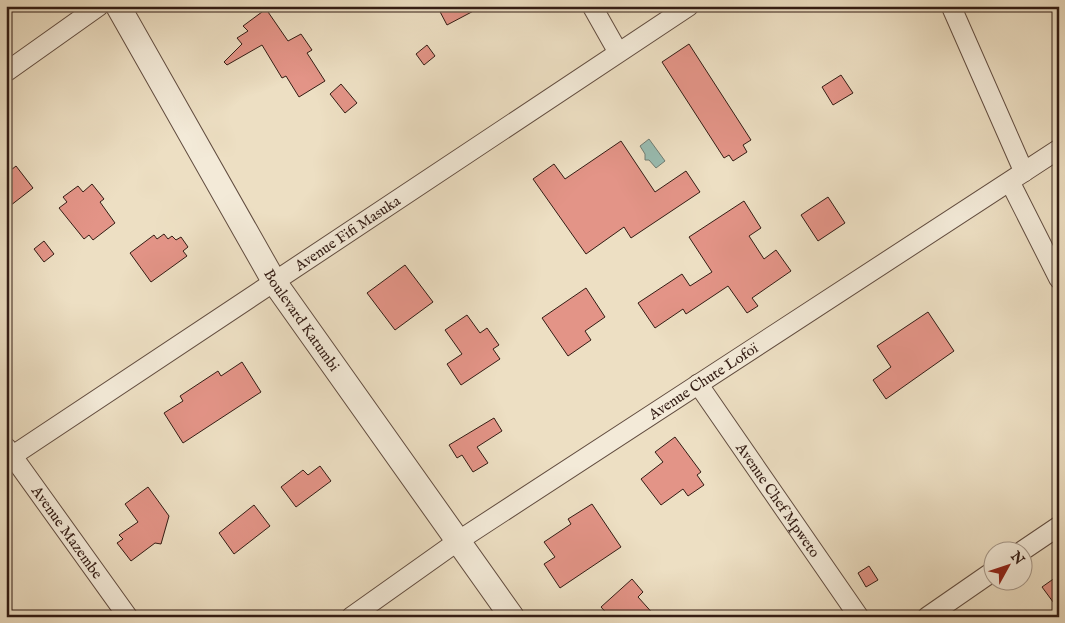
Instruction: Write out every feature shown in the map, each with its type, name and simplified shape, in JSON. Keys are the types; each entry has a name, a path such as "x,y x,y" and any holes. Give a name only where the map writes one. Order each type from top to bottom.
{"street":[{"path":"6,72 99,6"},
{"name":"Boulevard Katumbi","path":"118,6 275,283 512,617"},
{"path":"592,6 618,52"},
{"name":"Avenue Fifi Masuka","path":"8,454 275,283 689,6"},
{"path":"951,6 1059,280"},
{"name":"Avenue Chute Lofoï","path":"351,617 458,541 1059,149"},
{"name":"Avenue Chef Mpweto","path":"698,384 860,617"},
{"name":"Avenue Mazembe","path":"8,454 128,617"},
{"path":"1032,544 1059,526"},
{"path":"928,617 982,579"}],"water":[{"path":"649,139 665,161 656,168 649,160 645,160 645,154 640,146"}],"building":[{"path":"437,6 483,6 447,25"},
{"path":"266,9 288,41 301,34 312,50 307,53 325,81 299,97 286,76 282,78 262,45 227,65 224,62 242,44 237,38 248,31 243,26"},
{"path":"689,44 751,140 743,145 747,152 733,161 729,155 724,158 662,62"},
{"path":"427,45 435,56 424,65 416,54"},
{"path":"841,75 853,93 833,105 822,87"},
{"path":"341,84 357,103 345,113 330,94"},
{"path":"621,141 655,192 686,171 700,192 631,238 624,227 586,254 533,179 554,164 565,179"},
{"path":"16,166 33,188 6,209 6,174"},
{"path":"92,184 104,199 100,202 115,223 93,240 89,235 84,239 59,208 67,202 63,197 78,186 83,192"},
{"path":"828,197 845,223 818,241 801,215"},
{"path":"744,201 761,228 749,236 764,259 776,250 791,271 752,298 758,306 747,313 728,286 686,314 683,309 655,328 638,303 682,274 690,286 712,272 689,237"},
{"path":"164,234 168,239 172,236 176,240 181,237 188,247 183,251 187,256 151,282 130,253 154,235 157,239"},
{"path":"44,241 54,254 44,262 34,249"},
{"path":"405,265 433,302 395,330 367,293"},
{"path":"586,288 605,317 585,331 591,340 568,356 542,318"},
{"path":"928,312 954,351 886,399 873,380 891,367 877,346"},
{"path":"467,315 480,333 487,328 499,345 493,349 500,359 461,385 447,364 462,354 445,330"},
{"path":"242,362 261,392 183,443 164,413 183,401 180,396 218,371 221,376"},
{"path":"494,418 502,431 477,447 488,463 473,472 462,455 457,458 449,445"},
{"path":"675,437 701,472 697,475 704,485 688,496 683,489 661,505 641,479 663,462 655,452"},
{"path":"320,466 331,481 296,507 281,487 303,470 308,475"},
{"path":"148,487 169,516 161,544 155,543 131,561 117,543 123,539 119,535 138,522 125,504"},
{"path":"592,504 621,547 560,588 544,564 555,557 544,542 571,524 568,519"},
{"path":"254,505 270,526 234,554 219,533"},
{"path":"869,566 878,580 866,587 858,573"},
{"path":"1059,575 1059,610 1042,587"},
{"path":"632,579 643,592 638,597 656,617 610,617 601,607"}]}
